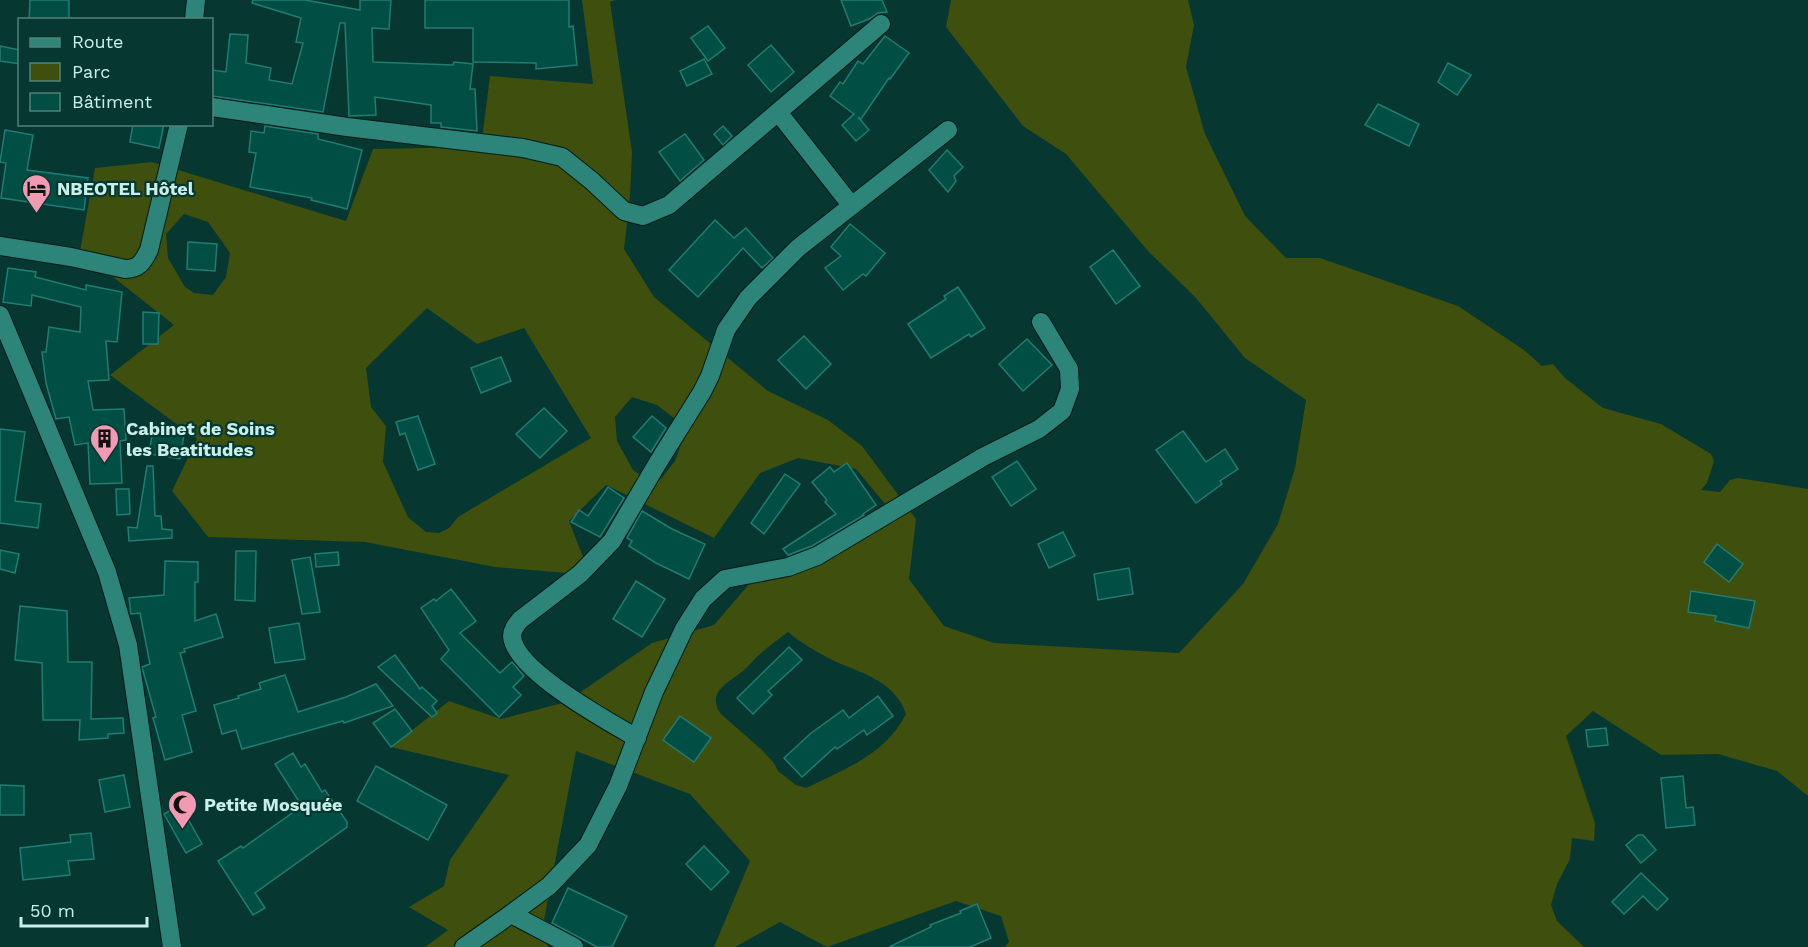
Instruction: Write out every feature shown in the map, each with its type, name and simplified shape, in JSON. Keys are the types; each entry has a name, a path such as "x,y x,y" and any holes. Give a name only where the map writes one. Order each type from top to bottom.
{"street":[{"path":"194,18 196,0"},
{"path":"213,107 346,127 523,148 562,157 624,211 643,216 669,205 881,24"},
{"path":"778,112 851,205"},
{"path":"0,246 71,257 126,269 134,269 142,264 149,250 180,126"},
{"path":"637,738 576,702 537,672 518,651 512,637 514,628 520,620 580,574 612,541 702,392 726,330 748,298 798,248 948,130"},
{"path":"0,316 107,572 128,645 172,947"},
{"path":"464,947 549,886 588,844 618,786 654,692 684,629 703,599 725,579 788,567 818,556 983,457 1039,429 1062,411 1070,389 1069,369 1041,322"},
{"path":"511,914 572,946"}],"green space":[{"path":"582,0 616,0 610,2 632,152 624,249 654,297 768,391 828,420 862,446 916,519 909,579 944,626 994,643 1179,653 1243,584 1278,524 1295,468 1306,400 1245,358 1196,298 1148,251 1066,154 1023,126 946,27 951,0 1188,0 1194,25 1186,67 1205,134 1245,216 1286,258 1320,258 1458,306 1524,350 1542,366 1553,364 1565,378 1603,408 1661,424 1711,454 1714,461 1707,483 1701,490 1720,492 1730,480 1738,478 1808,489 1808,796 1777,771 1718,754 1661,755 1593,711 1566,736 1595,823 1594,841 1572,838 1570,859 1557,884 1551,905 1557,921 1584,947 1005,947 1009,942 1001,916 956,901 827,947 780,922 735,947 714,947 750,861 690,794 576,751 544,920 548,947 425,947 448,930 409,907 444,886 450,860 509,775 391,747 449,701 501,719 566,702 652,643 714,625 750,583 886,505 856,469 798,458 760,473 714,538 606,485 569,521 590,575 495,567 365,542 208,537 172,491 197,439 110,375 174,325 80,251 95,168 152,162 346,221 373,149 481,147 490,76 593,84","holes":["184,214 208,222 230,253 226,277 213,295 194,293 185,287 168,258 166,234","427,308 477,344 524,328 591,438 458,517 449,528 439,533 426,532 408,517 383,462 386,426 371,407 366,368","632,397 657,405 687,428 675,461 661,479 642,476 633,470 617,441 615,417","788,632 826,657 865,674 885,686 894,693 906,714 898,728 887,740 863,759 806,788 796,785 778,771 762,750 721,714 717,706 716,700 721,688"]}],"building":[{"path":"30,0 69,0 69,18 29,18"},
{"path":"253,0 305,0 360,10 360,0 391,0 389,29 372,28 373,62 473,64 470,89 475,89 477,131 441,127 441,123 431,123 431,105 375,97 376,115 349,116 345,23 340,23 323,112 213,96 213,70 226,72 230,34 248,35 246,63 271,68 269,80 292,84 303,43 296,42 301,18 252,3"},
{"path":"425,0 569,0 569,27 573,26 577,65 536,69 536,63 473,62 473,28 425,28"},
{"path":"841,0 882,0 887,12 878,13 851,26"},
{"path":"708,26 725,48 708,61 691,38"},
{"path":"885,36 909,53 861,119 858,117 869,130 856,141 842,125 854,114 830,96 840,82 843,84 858,61 863,64"},
{"path":"771,45 794,72 771,92 748,65"},
{"path":"0,46 18,50 18,64 0,61"},
{"path":"704,59 712,74 687,86 680,71"},
{"path":"1448,63 1471,75 1457,95 1438,82"},
{"path":"1378,104 1419,124 1409,146 1365,125"},
{"path":"133,126 164,126 159,148 130,142"},
{"path":"265,126 318,134 318,139 362,150 347,209 311,200 312,198 250,187 256,153 249,152 251,131 264,133"},
{"path":"723,126 732,136 723,145 714,134"},
{"path":"5,130 33,135 27,170 88,178 84,210 1,198 6,163 0,162"},
{"path":"685,134 704,160 680,181 659,152"},
{"path":"947,150 963,167 954,176 956,181 948,192 929,170"},
{"path":"715,220 734,238 746,228 773,258 762,268 743,248 698,297 669,270"},
{"path":"850,224 885,253 866,276 863,274 843,290 825,268 841,256 831,247"},
{"path":"188,242 217,244 215,271 187,269"},
{"path":"1113,250 1140,286 1116,304 1090,267"},
{"path":"8,268 36,272 35,277 86,290 86,285 122,292 117,342 106,341 109,380 88,381 93,410 124,409 126,440 120,441 122,483 90,484 88,443 75,445 69,417 56,419 46,383 42,352 46,352 49,327 80,332 81,307 32,295 31,306 3,302"},
{"path":"958,287 985,328 971,337 969,334 931,358 908,324 946,299 944,296"},
{"path":"143,312 159,313 158,344 143,344"},
{"path":"804,336 831,364 806,389 778,360"},
{"path":"1027,339 1052,365 1023,391 999,364"},
{"path":"501,357 511,381 481,393 471,368"},
{"path":"544,408 567,431 540,458 516,434"},
{"path":"418,416 435,464 418,470 405,433 400,435 396,422"},
{"path":"652,416 666,428 651,452 633,437"},
{"path":"0,429 25,432 15,501 41,504 38,528 0,523"},
{"path":"153,429 184,434 180,459 149,454"},
{"path":"1183,431 1206,462 1225,449 1238,469 1220,481 1222,484 1196,503 1156,450"},
{"path":"1017,461 1036,489 1011,506 992,477"},
{"path":"847,463 876,505 864,515 812,546 788,555 783,549 836,514 812,482 830,467 834,472"},
{"path":"147,466 153,466 155,516 161,516 162,529 172,530 172,538 129,541 128,527 137,528"},
{"path":"785,474 800,484 764,534 751,523"},
{"path":"608,487 624,498 600,537 571,522 579,510 588,516"},
{"path":"116,489 129,489 130,514 117,515"},
{"path":"642,511 672,529 705,544 689,579 656,563 629,546 632,541 627,538"},
{"path":"1063,532 1075,556 1049,568 1038,544"},
{"path":"1717,544 1743,564 1729,582 1704,562"},
{"path":"0,550 19,554 15,573 0,569"},
{"path":"236,551 256,551 255,601 235,600"},
{"path":"338,552 339,565 316,567 315,554"},
{"path":"310,557 320,612 302,614 292,560"},
{"path":"165,561 198,562 198,582 195,582 195,621 216,614 223,637 184,649 185,652 180,653 196,711 182,715 192,752 165,760 142,667 150,664 140,613 131,614 129,598 164,595"},
{"path":"1129,568 1133,594 1098,600 1094,574"},
{"path":"636,581 665,599 642,637 613,619"},
{"path":"451,589 476,621 460,633 500,673 512,662 524,676 513,687 521,695 499,717 441,659 449,650 421,608 434,599 436,601"},
{"path":"1691,591 1755,601 1749,628 1715,621 1716,616 1688,612"},
{"path":"20,606 67,611 68,662 92,662 91,719 123,718 124,733 108,734 108,738 79,740 80,720 43,720 42,663 15,660"},
{"path":"299,623 305,659 275,663 269,628"},
{"path":"789,647 802,660 768,691 772,695 753,714 737,698"},
{"path":"395,655 420,689 422,687 437,701 432,706 437,713 432,717 378,667"},
{"path":"285,675 298,712 346,697 376,684 393,706 344,723 343,721 242,749 236,730 222,734 214,705 261,689 259,683"},
{"path":"878,696 893,716 867,735 864,730 837,749 835,747 802,777 784,758 810,734 843,710 849,718"},
{"path":"395,709 412,731 391,747 373,723"},
{"path":"680,716 711,738 694,762 663,740"},
{"path":"1606,728 1608,745 1588,747 1586,730"},
{"path":"293,753 301,767 305,764 322,792 325,790 347,822 347,827 255,893 265,908 253,915 218,861 241,846 243,848 302,806 275,764"},
{"path":"376,766 447,805 428,840 357,801"},
{"path":"124,775 130,807 105,812 99,780"},
{"path":"1683,776 1686,808 1693,807 1695,825 1666,828 1661,778"},
{"path":"0,785 24,786 24,815 0,815"},
{"name":"Petite Mosquée","path":"180,805 202,844 186,853 164,814"},
{"path":"91,833 94,859 68,861 70,875 23,880 20,848 71,842 70,835"},
{"path":"1638,835 1643,835 1656,850 1641,863 1626,845"},
{"path":"704,846 729,872 711,890 686,864"},
{"path":"1641,873 1668,899 1657,910 1643,896 1624,914 1612,902"},
{"path":"568,888 627,916 612,947 597,947 552,923"},
{"path":"977,904 991,938 970,947 889,947 931,927 930,925"}],"place":[{"name":"NBEOTEL Hôtel","path":"36,214"},
{"name":"Cabinet de Soins les Beatitudes","path":"105,464"},
{"name":"Petite Mosquée","path":"183,830"}]}
